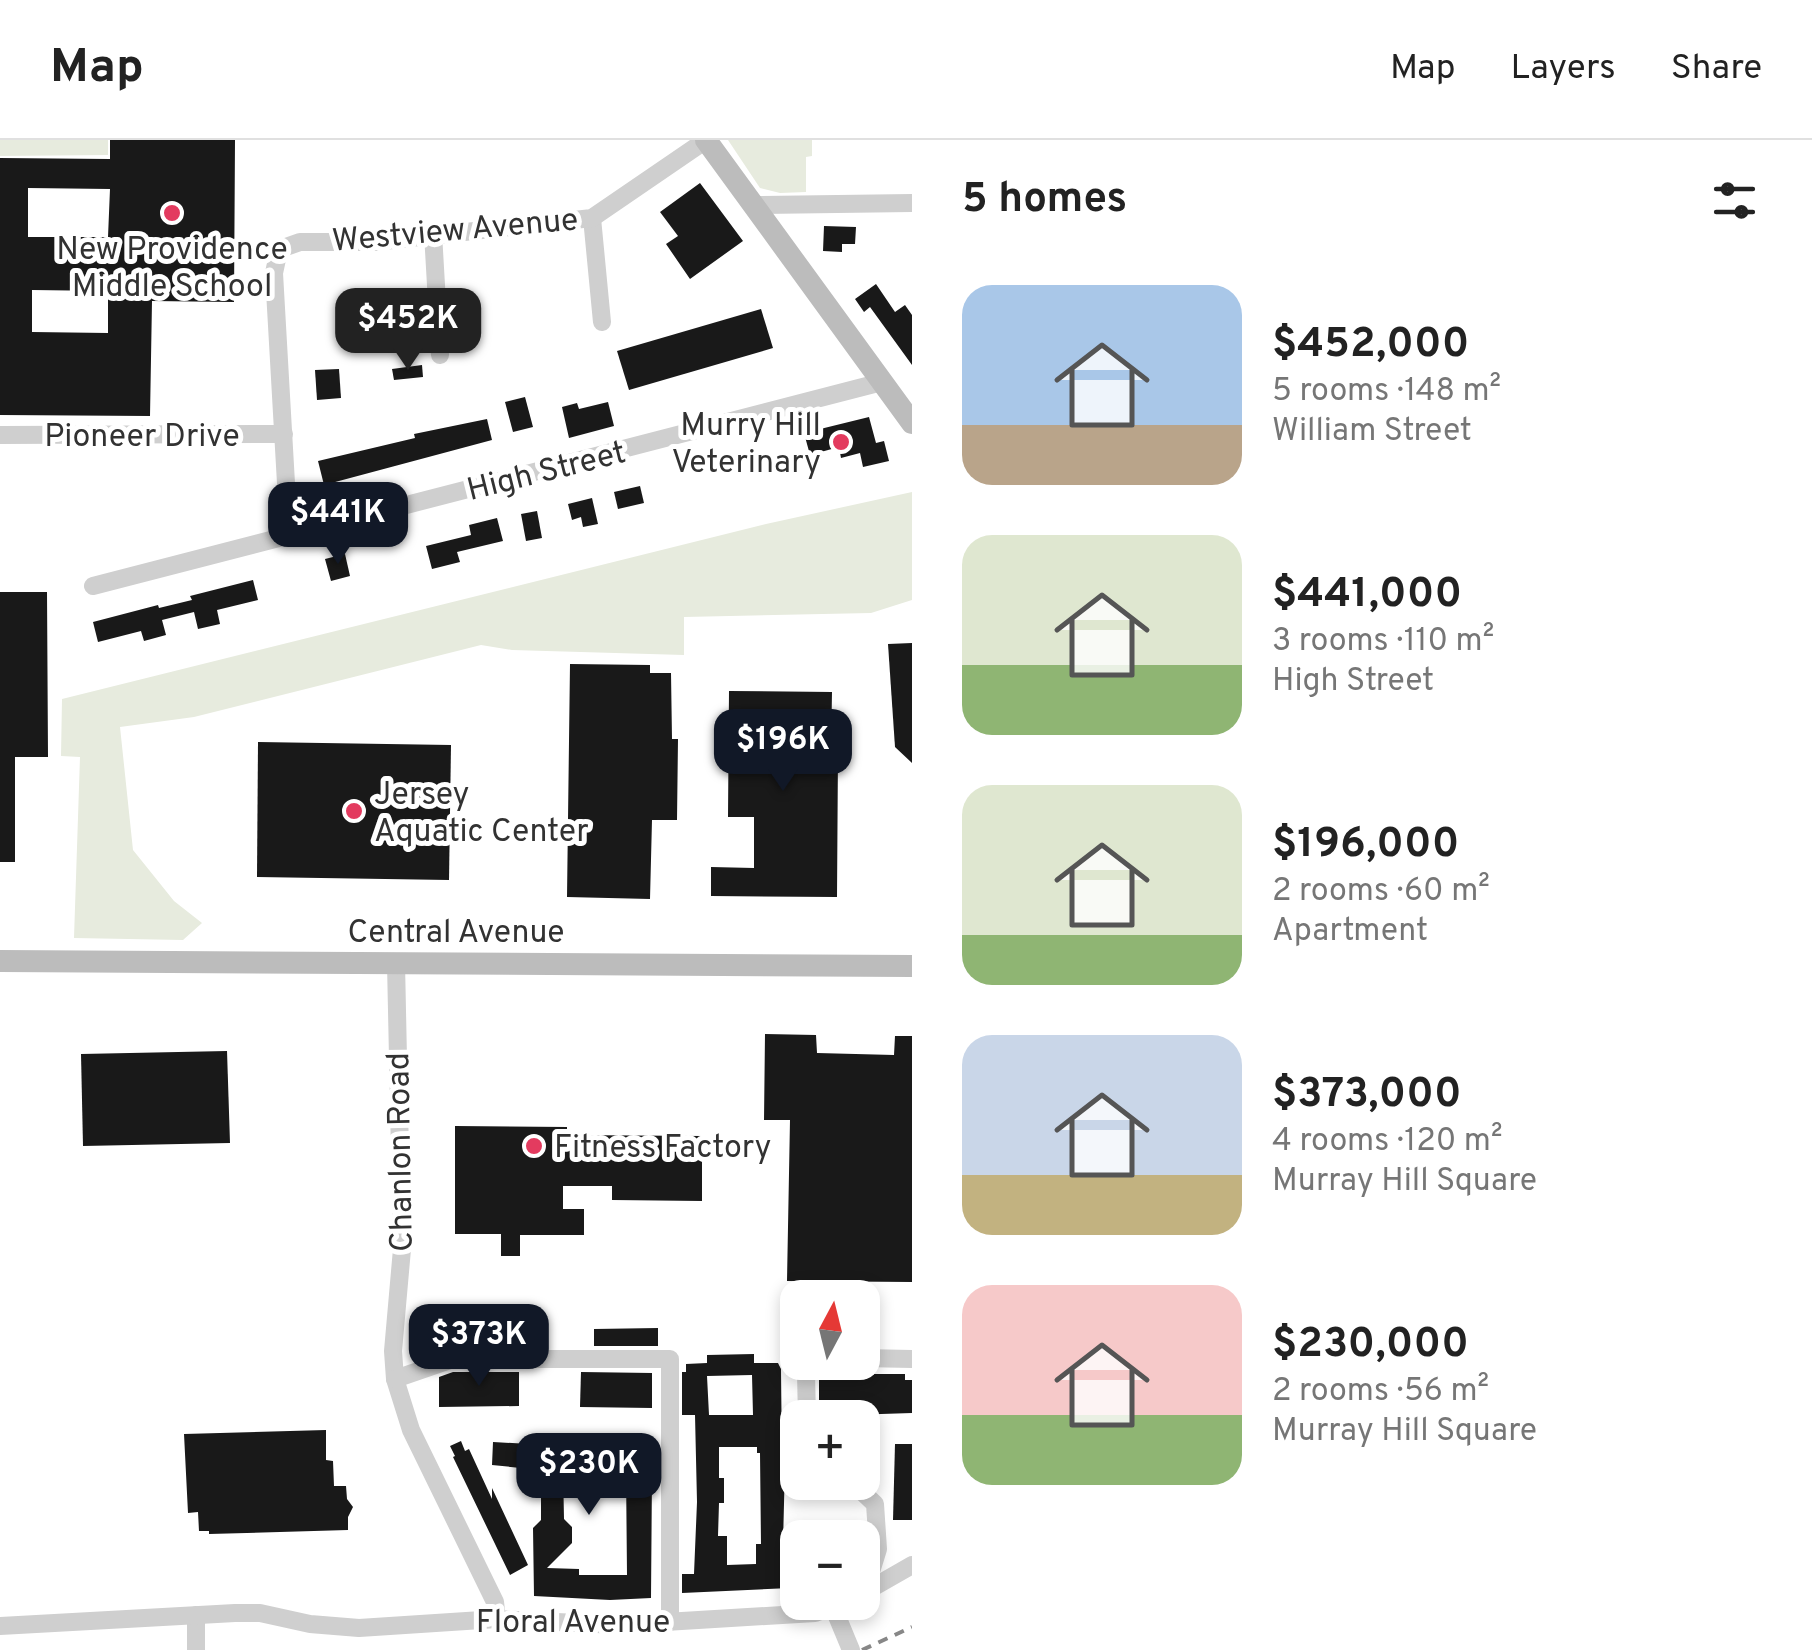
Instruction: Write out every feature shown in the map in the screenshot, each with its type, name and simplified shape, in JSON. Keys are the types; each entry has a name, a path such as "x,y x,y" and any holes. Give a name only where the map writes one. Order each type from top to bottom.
{"street":[{"path":"706,140 912,423"},
{"name":"Westview Avenue","path":"284,434 275,264 283,248 300,242 375,242 592,218 706,140"},
{"path":"756,205 912,202"},
{"path":"592,218 602,322"},
{"path":"433,233 440,355"},
{"name":"High Street","path":"93,586 882,382"},
{"path":"284,434 289,536"},
{"name":"Pioneer Drive","path":"0,436 284,434"},
{"name":"Central Avenue","path":"0,961 912,966"},
{"name":"Chanlon Road","path":"396,963 402,1249 392,1351 395,1379 412,1430 495,1602 498,1619"},
{"path":"880,1358 912,1359"},
{"path":"395,1379 453,1359 670,1359 670,1622"},
{"path":"880,1550 907,1568 880,1583"},
{"name":"Floral Avenue","path":"0,1626 260,1613 310,1624 358,1628 498,1619 565,1624 780,1615"},
{"path":"196,1616 196,1650"},
{"path":"844,1620 851,1650"}],"shaded area":[{"path":"0,140 108,140 108,155 0,156"},
{"path":"728,140 812,140 812,156 806,157 806,192 780,193 760,188"},
{"path":"912,492 912,600 871,613 684,617 684,655 512,650 481,645 194,717 120,727 133,850 174,901 202,923 183,940 74,938 80,757 61,756 62,699 766,524"}],"building":[{"path":"110,140 235,140 234,302 152,301 150,416 0,415 0,158 110,159","holes":["28,188 110,189 108,237 28,237","32,290 108,291 108,333 32,332"]},
{"path":"700,183 743,241 690,279 666,244 678,236 660,212"},
{"path":"824,226 856,227 855,244 842,244 842,252 823,251"},
{"path":"876,284 895,312 905,305 912,315 912,365 870,307 864,312 855,299"},
{"path":"761,309 773,348 629,390 617,351"},
{"path":"422,365 423,377 394,380 392,369"},
{"path":"339,369 341,398 317,400 315,370"},
{"path":"525,397 533,427 513,432 505,402"},
{"path":"608,402 614,426 569,438 562,407 577,403 579,409"},
{"name":"Murry Hill Veterinary","path":"869,417 876,443 884,441 889,461 863,467 860,453 841,458 839,447 810,455 804,433"},
{"path":"487,419 492,440 324,485 318,461 415,438 414,434"},
{"path":"640,486 644,503 618,509 614,492"},
{"path":"592,498 598,524 583,527 581,517 572,520 568,504"},
{"path":"537,511 542,538 526,541 521,514"},
{"path":"497,518 503,541 457,552 460,562 432,569 426,546 471,535 469,525"},
{"path":"345,554 350,576 331,581 325,559"},
{"path":"253,580 258,600 217,610 220,624 198,629 194,612 162,620 166,635 144,641 141,631 98,642 93,622 192,600 190,596"},
{"path":"0,592 47,592 48,757 15,757 15,862 0,862"},
{"path":"912,643 912,763 895,747 888,644"},
{"path":"570,664 650,665 650,673 671,673 672,739 678,739 677,820 652,820 650,899 567,897"},
{"path":"729,691 832,692 831,750 838,750 837,897 711,896 711,867 754,868 754,817 728,817"},
{"name":"Jersey Aquatic Center","path":"258,742 451,745 449,880 257,877"},
{"path":"765,1034 816,1035 817,1053 894,1055 895,1036 912,1036 912,1282 787,1280 790,1120 764,1120"},
{"path":"227,1051 230,1143 83,1146 81,1054"},
{"path":"455,1126 567,1127 567,1135 702,1136 702,1201 612,1200 612,1186 563,1186 563,1209 584,1209 584,1235 520,1235 520,1256 501,1256 501,1234 455,1234"},
{"path":"439,1328 518,1328 518,1346 440,1346"},
{"path":"658,1328 658,1346 594,1346 594,1329"},
{"path":"754,1354 754,1363 778,1363 780,1367 780,1500 784,1500 784,1520 780,1520 780,1588 682,1593 682,1574 694,1574 697,1502 695,1415 682,1415 682,1372 686,1372 686,1364 707,1363 707,1355","holes":["752,1375 753,1415 709,1415 707,1376","719,1447 757,1447 761,1544 756,1544 756,1564 727,1565 727,1536 718,1536 719,1503 724,1503"]},
{"path":"453,1372 519,1372 519,1406 439,1407 439,1377"},
{"path":"581,1372 652,1373 652,1408 580,1407"},
{"path":"880,1374 905,1374 905,1380 912,1380 912,1413 880,1414 880,1400 819,1400 819,1380 880,1380"},
{"path":"326,1430 326,1460 333,1461 334,1486 346,1486 347,1499 353,1507 348,1530 209,1534 199,1531 198,1512 188,1513 184,1434"},
{"path":"461,1441 465,1451 469,1449 492,1499 492,1488 528,1565 510,1575 453,1457 450,1446"},
{"path":"493,1442 645,1442 645,1473 652,1473 651,1598 534,1596 533,1528 541,1520 541,1470 492,1465","holes":["563,1469 626,1469 627,1575 579,1575 579,1569 547,1568 572,1543 572,1527 564,1519"]},
{"path":"895,1444 912,1444 912,1520 893,1520"}],"railway":[{"path":"862,1650 912,1627"}],"place":[{"name":"New Providence Middle School","path":"172,213"},
{"name":"Murry Hill Veterinary","path":"841,442"},
{"name":"Jersey Aquatic Center","path":"354,811"},
{"name":"Fitness Factory","path":"534,1146"}]}
